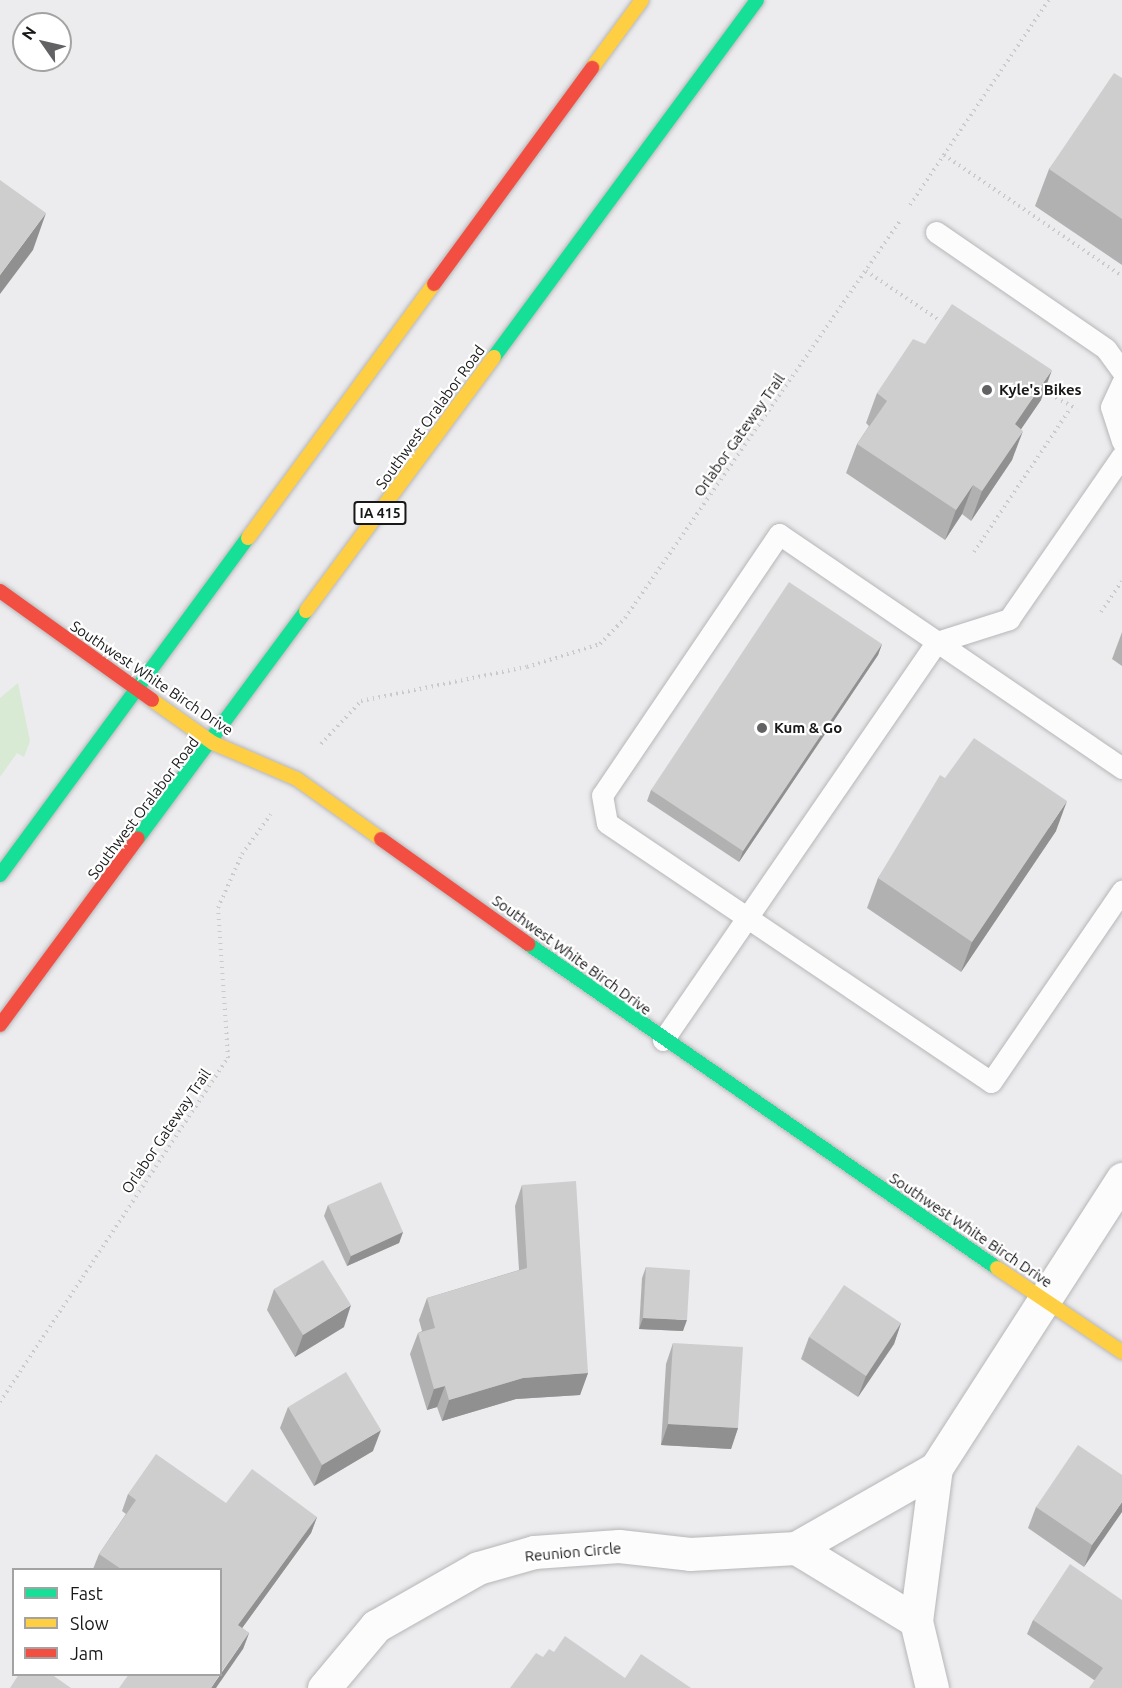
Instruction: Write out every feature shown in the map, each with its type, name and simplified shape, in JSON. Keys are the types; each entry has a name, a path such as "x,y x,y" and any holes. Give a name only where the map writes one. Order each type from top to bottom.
{"main road":[{"path":"0,875 642,0"},
{"name":"Southwest Oralabor Road","path":"0,1026 213,743 757,0"},
{"name":"Southwest White Birch Drive","path":"0,591 213,743 297,778 663,1040 1122,1352"}],"street":[{"path":"932,1688 916,1621 936,1468 1122,1179"},
{"path":"916,1621 796,1548 936,1468"},
{"name":"Reunion Circle","path":"324,1688 376,1626 478,1568 534,1552 619,1546 690,1554 796,1548"}],"lane":[{"path":"936,232 1106,350 1122,371"},
{"path":"1122,383 1111,407 1111,421 1122,441"},
{"path":"663,1040 937,642 1009,619 1122,456"},
{"path":"1122,768 779,534 602,795 607,823 991,1082 1122,891"}],"path":[{"name":"Orlabor Gateway Trail","path":"0,1402 228,1058 218,908 242,854 332,725 361,701 527,667 600,644 625,618 866,271 1049,0"},
{"path":"944,155 1122,276"},
{"path":"866,271 953,330"},
{"path":"1031,383 1070,409 1111,407"},
{"path":"974,552 1070,409"},
{"path":"1101,612 1122,582"}],"green space":[{"path":"18,683 30,741 24,757 17,753 0,777 0,698"}],"building":[{"path":"1114,73 1122,78 1122,219 1049,169"},
{"path":"0,180 46,213 0,275"},
{"path":"952,304 1052,370 1015,424 1023,431 982,491 973,485 956,510 857,444 887,401 877,393 913,339 925,344"},
{"name":"Kum & Go","path":"789,582 882,644 743,851 651,790"},
{"path":"974,738 1067,801 972,942 878,878 940,775 945,778"},
{"path":"576,1181 588,1373 523,1378 449,1400 445,1386 434,1389 418,1333 435,1328 427,1298 527,1268 522,1185"},
{"path":"381,1182 403,1232 351,1256 328,1205"},
{"path":"323,1260 351,1305 303,1335 274,1289"},
{"path":"646,1267 690,1270 687,1320 643,1318"},
{"path":"844,1285 901,1323 866,1376 809,1337"},
{"path":"673,1343 743,1347 738,1428 668,1424"},
{"path":"346,1372 381,1430 322,1465 288,1407"},
{"path":"1078,1445 1122,1475 1122,1502 1092,1545 1036,1507"},
{"path":"156,1454 226,1503 252,1469 317,1517 238,1625 249,1633 222,1671 222,1568 120,1568 99,1554 136,1500 128,1494"},
{"path":"1070,1564 1122,1600 1122,1688 1089,1688 1103,1668 1033,1620"},
{"path":"565,1636 625,1678 641,1654 691,1688 510,1688 536,1653 543,1657 549,1649 554,1652"},
{"path":"18,1676 54,1676 71,1688 10,1688"},
{"path":"128,1676 219,1676 211,1688 119,1688"}],"traffic: fast":[{"path":"494,357 757,0"},
{"path":"0,875 248,538"},
{"path":"138,838 306,611"},
{"path":"528,944 997,1268"}],"traffic: slow":[{"path":"592,68 642,0"},
{"path":"248,538 434,284"},
{"path":"306,611 494,357"},
{"path":"152,700 213,743 297,779 381,839"},
{"path":"997,1268 1122,1352"}],"traffic: jam":[{"path":"434,284 592,68"},
{"path":"0,591 152,700"},
{"path":"0,1025 138,838"},
{"path":"381,839 528,944"}],"place":[{"name":"Kyle's Bikes","path":"987,390"},
{"name":"Kum & Go","path":"762,728"}]}
